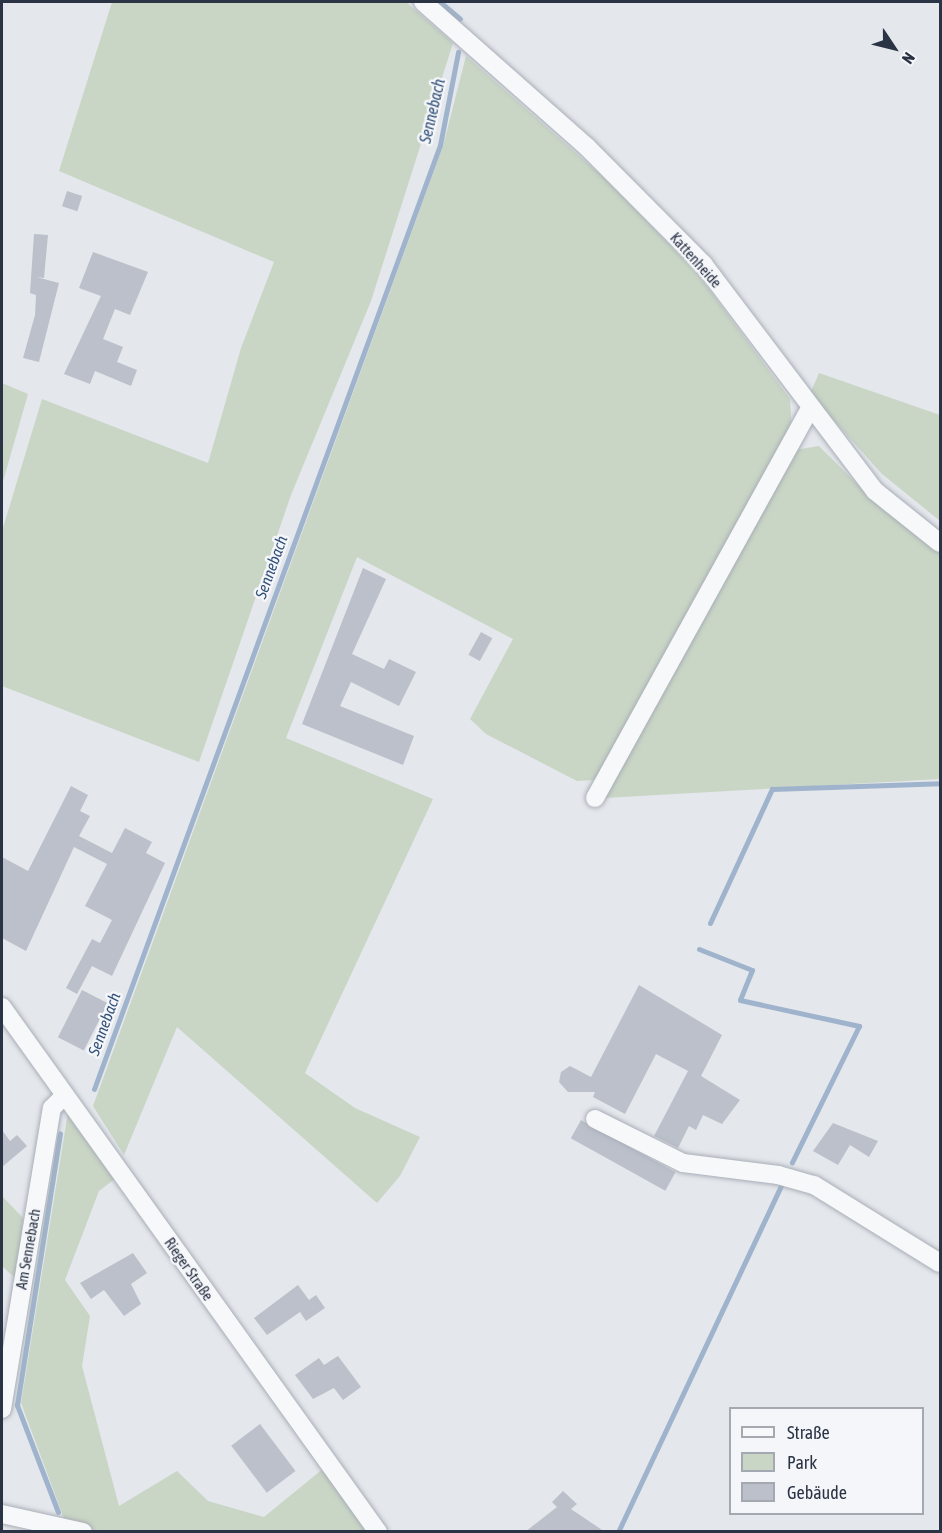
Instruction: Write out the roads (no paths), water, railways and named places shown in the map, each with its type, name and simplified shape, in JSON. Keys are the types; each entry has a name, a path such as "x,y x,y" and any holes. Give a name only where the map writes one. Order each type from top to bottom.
{"street":[{"name":"Kattenheide","path":"423,2 587,147 704,266 810,411 875,491 940,543"},
{"path":"595,798 810,411"},
{"name":"Rieger Straße","path":"2,1007 378,1532"},
{"name":"Am Sennebach","path":"2,1408 52,1108 65,1095"},
{"path":"595,1119 684,1163 778,1175 814,1185 940,1263"},
{"path":"2,1514 83,1532"}],"waterway":[{"name":"Sennebach","path":"440,2 460,19"},
{"name":"Sennebach","path":"94,1089 440,145 458,52"},
{"path":"710,923 772,789 940,783"},
{"path":"699,949 752,970 740,1000 859,1026 792,1162"},
{"name":"Sennebach","path":"58,1512 17,1405 60,1133"},
{"path":"618,1532 783,1182"}]}
